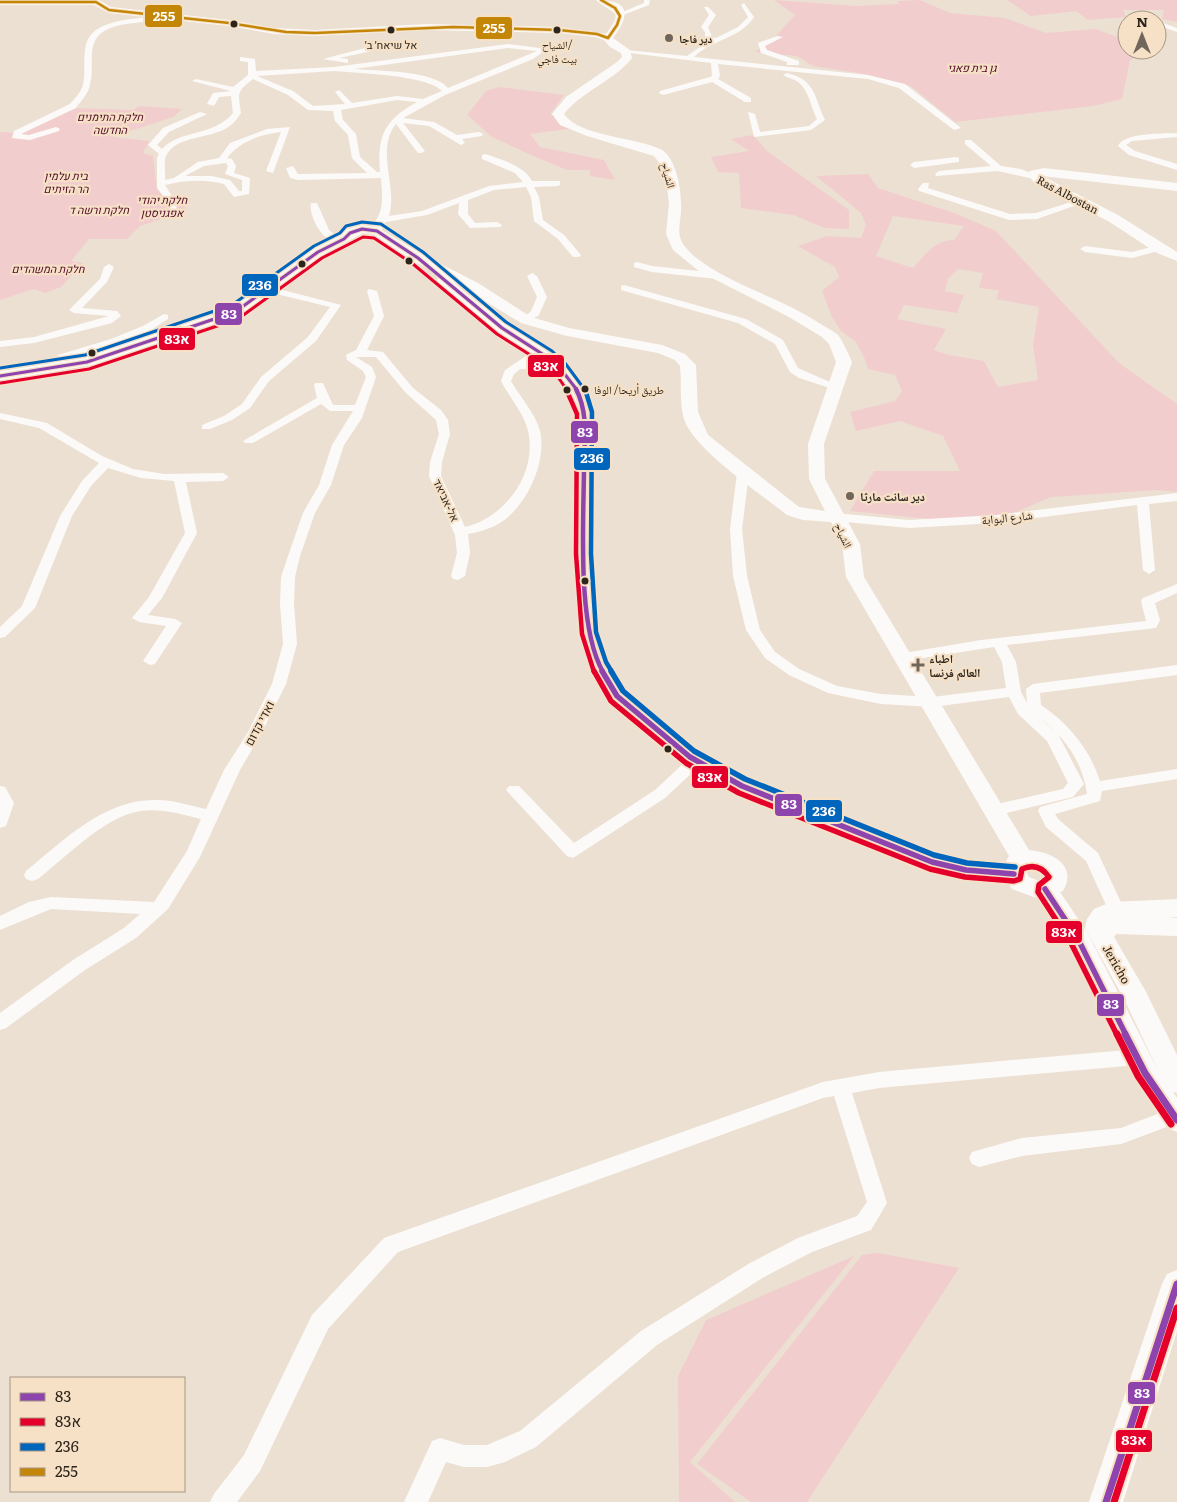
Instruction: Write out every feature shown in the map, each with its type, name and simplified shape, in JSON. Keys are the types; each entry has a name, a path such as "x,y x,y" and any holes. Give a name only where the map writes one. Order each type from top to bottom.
{"street":[{"path":"601,0 618,8 621,14 620,22 608,38"},
{"path":"621,14 647,4 647,0"},
{"path":"0,2 98,1 109,10 230,23 274,31 315,33 412,27 524,36"},
{"path":"690,56 698,48 749,22 751,17 744,4"},
{"path":"706,8 713,15 704,27 708,31 709,38 716,40"},
{"path":"56,129 30,138 15,136 17,133 74,106 86,86 87,50 98,31 108,27 161,17"},
{"path":"496,35 559,30 597,34 608,38 614,45 626,52 774,64 796,63"},
{"path":"779,37 761,45 764,51 812,68"},
{"path":"0,376 87,362 235,312 310,257 352,241 377,240 386,211 380,175 386,134 390,125 446,91 528,58 543,49 508,46 475,52 334,69"},
{"path":"364,64 327,59 369,49"},
{"name":"الشياح","path":"626,52 626,58 621,64 570,99 558,114 564,123 591,134 658,153 665,159 674,193 675,209 672,230 676,245 688,258 717,276 793,312 832,338 844,362 816,444 817,479 835,517 851,544 855,577 932,702 994,810 1018,866"},
{"path":"690,56 730,63 868,77 902,86 957,128"},
{"path":"242,60 252,61 252,76"},
{"path":"663,92 712,79 716,76 714,61"},
{"path":"730,63 735,66 801,78 807,84 814,108 821,120 811,128 757,135 751,114"},
{"path":"211,104 216,95 235,92 252,76 271,71 424,69 432,81 441,85 446,91"},
{"path":"252,76 272,86 291,92 311,108 350,106 407,98 425,102"},
{"path":"712,79 748,100"},
{"path":"196,81 235,92"},
{"path":"172,212 173,204 161,188 159,163 161,152 172,143 203,136 228,125 237,113 235,92"},
{"path":"339,92 350,106"},
{"path":"336,107 339,121 352,134 356,158 380,175"},
{"path":"161,152 152,145 166,130 203,114"},
{"path":"397,120 429,122 440,126 458,140 479,134"},
{"path":"397,120 421,150"},
{"path":"222,159 233,145 270,131 287,129 270,171"},
{"path":"1177,135 1130,140 1123,143 1122,146 1132,153 1177,167"},
{"path":"968,142 998,168"},
{"path":"485,157 518,170 530,183 535,196 536,212 539,221 561,237 576,255"},
{"path":"914,165 953,157 968,171"},
{"path":"162,183 178,179 207,162 222,159 229,161 232,166 229,174 246,178 246,192 237,195 227,182 222,181 178,179"},
{"path":"290,168 293,176 298,177 380,175"},
{"path":"939,174 998,168 1034,176"},
{"name":"Ras Albostan","path":"1177,187 1044,172 1034,176 1039,181 1136,232 1159,248 1177,257"},
{"path":"352,241 353,231 380,229 464,200 492,188 530,183 557,183"},
{"path":"926,185 922,189 1009,217 1037,216 1081,202"},
{"path":"464,200 463,214 473,226 497,224"},
{"path":"314,205 324,232 328,237 394,245 402,248"},
{"path":"380,229 402,248 473,286 516,316 568,332 647,345 680,357 688,364 688,406 693,428 702,438 743,473 793,511 803,515 835,517"},
{"path":"310,257 352,241"},
{"path":"1085,249 1132,255 1159,248"},
{"path":"418,258 455,291 502,328 554,362 577,390 585,414 583,554 589,633 599,665 622,709 638,730 657,747 690,766 932,862 966,870 1018,866 1025,886 1045,890 1078,939 1137,1058 1175,1118 1121,1136 1022,1147 979,1158"},
{"path":"637,265 652,269 717,276"},
{"path":"0,344 34,340 108,321 116,316 113,314 74,310 104,280 110,267"},
{"path":"526,320 535,313 542,297 532,276"},
{"path":"624,288 742,321 779,342 794,370 803,376 836,387"},
{"path":"206,427 228,418 246,406 265,379 312,339 336,305 267,289"},
{"path":"358,352 379,316 372,291"},
{"path":"54,368 62,358 115,342 147,328 164,317"},
{"path":"461,532 486,526 500,517 514,500 534,460 536,444 533,429 506,381 506,375 531,357 531,346"},
{"name":"ואדי קדום","path":"0,1022 79,965 130,933 157,910 194,853 232,770 254,734 279,684 290,644 287,604 288,577 294,556 309,514 325,485 338,445 356,418 371,374 351,358 351,355 358,352"},
{"name":"אל-אביאד","path":"358,352 379,354 414,396 437,412 443,422 444,435 435,469 436,477 461,532 464,556 458,576"},
{"path":"518,366 541,365 554,362"},
{"path":"319,385 322,399 330,408 359,408"},
{"path":"249,441 322,399"},
{"path":"0,416 27,420 46,426 107,462 130,472 179,478 223,476"},
{"path":"0,634 28,608 66,516 86,484 107,462"},
{"path":"743,473 736,529 740,576 754,630 770,655 794,672 833,690 881,700 932,702 1014,692"},
{"path":"150,661 175,623 139,618 155,598 191,533 179,478"},
{"name":"شارع البوابة","path":"835,517 909,524 948,522 996,519 1177,497"},
{"path":"1143,501 1148,570"},
{"path":"904,657 998,642 1150,625 1153,620 1148,601 1177,588"},
{"path":"994,810 1068,792 1076,784 1053,738 1023,711 1014,692 1009,662 998,642"},
{"path":"1117,911 1092,857 1052,823 1046,811 1095,797 1094,787 1080,754 1064,731 1034,707 1033,689 1177,670"},
{"path":"616,696 690,757 742,786"},
{"path":"514,790 573,852 660,794 690,766"},
{"path":"1094,787 1177,774"},
{"path":"0,791 6,803 0,822"},
{"path":"32,875 107,817 121,810 156,805 210,816"},
{"path":"0,923 35,907 51,903 83,903 157,910"},
{"name":"Jericho","path":"1177,908 1117,911 1102,914 1097,921 1097,928 1136,997 1177,1082"},
{"path":"1102,937 1104,930 1113,925 1177,926"},
{"path":"222,1502 252,1463 320,1322 391,1244 823,1090 879,1080 1137,1058"},
{"path":"416,1502 440,1449 464,1456 487,1456 497,1454 528,1439 649,1338 757,1270 805,1244 864,1223 877,1203 841,1086"},
{"path":"1106,1502 1177,1284"}],"green space":[{"name":"גן בית פאגי","path":"774,0 856,6 898,4 899,1 920,0 950,13 1005,18 1046,33 1096,29 1117,37 1117,60 1130,60 1122,99 1093,106 955,122 911,86 859,73 813,66 797,56 755,52 775,37 795,15"},
{"path":"1007,0 1177,0 1177,22 1167,20 1167,10 1117,10 1117,18 1088,20 1076,11 1031,16"},
{"path":"499,87 564,95 550,114 575,128 530,134 540,147 604,160 615,180 590,176 590,170 567,170 492,137 467,115 486,91"},
{"name":"בית עלמין הר הזיתים","path":"139,106 182,109 173,117 112,137 149,141 143,153 153,156 157,190 174,197 188,210 140,226 127,239 89,239 71,261 83,263 61,287 45,293 34,289 0,300 0,132 20,133 75,108 133,110"},
{"path":"753,135 767,151 849,210 849,229 825,228 793,215 741,208 739,173 718,172 711,157 749,151 731,139"},
{"path":"868,174 878,188 957,214 996,231 1119,363 1177,404 1177,492 1157,490 1051,497 1014,513 968,518 930,519 850,511 874,471 960,471 943,436 900,421 856,431 850,412 895,401 902,391 895,375 868,369 856,342 841,331 832,317 822,291 839,277 835,267 798,246 827,236 861,238 866,225 861,213 816,176","holes":["893,216 964,226 954,240 936,245 913,268 876,256","958,269 983,273 979,288 999,290 996,299 1039,307 1033,345 1038,380 998,387 984,361 949,355 934,350 946,329 897,319 904,305 957,313 964,295 945,291 948,279"]},
{"path":"878,1253 959,1268 807,1502 751,1502 697,1464 862,1255"},
{"path":"854,1256 690,1462 735,1502 679,1502 678,1376 706,1320"}],"transit line":[{"name":"255","path":"0,2 96,2 109,10 229,23 286,32 315,33 453,27 559,30 597,34 608,38 620,20 620,16 615,8 601,0"},
{"name":"236","path":"0,368 85,355 232,305 314,246 340,233 346,226 362,222 381,224 423,252 506,322 552,351 565,363 584,387 592,412 591,554 596,632 606,662 623,691 694,751 745,779 934,855 967,863 1015,867"},
{"name":"83","path":"0,376 87,362 235,312 318,252 344,239 350,233 362,229 377,231 418,258 502,328 547,357 560,368 577,390 585,413 583,554 589,633 599,665 617,696 690,757 742,786 932,862 966,870 1014,874"},
{"name":"83א","path":"1,383 89,369 238,319 322,258 363,237 374,238 413,264 497,334 543,363 555,373 570,394 577,414 576,554 582,634 592,668 611,701 686,763 739,793 930,869 965,877 1014,881 1020,879 1022,869 1026,867 1034,866 1041,868 1049,877 1039,885 1038,892 1071,943 1138,1076 1171,1124"},
{"name":"83","path":"1045,889 1078,939 1145,1073 1177,1120"},
{"name":"83","path":"1106,1502 1177,1284"},
{"name":"83א","path":"1114,1502 1177,1308"}],"place":[{"name":"אל שיאח׳ ב׳","path":"391,30"},
{"name":"الشياح/ بيت فاجي","path":"557,30"},
{"name":"دير فاجا","path":"669,38"},
{"name":"طريق أريحا/ الوفا","path":"585,389"},
{"name":"دير سانت مارثا","path":"850,496"},
{"name":"اطباء العالم فرنسا","path":"918,665"}],"park label":[{"name":"חלקת התימנים החדשה","path":"110,122"},
{"name":"חלקת יהודי אפגניסטן","path":"162,205"},
{"name":"חלקת ורשה ד","path":"99,209"},
{"name":"חלקת המשהדים","path":"48,268"}]}
